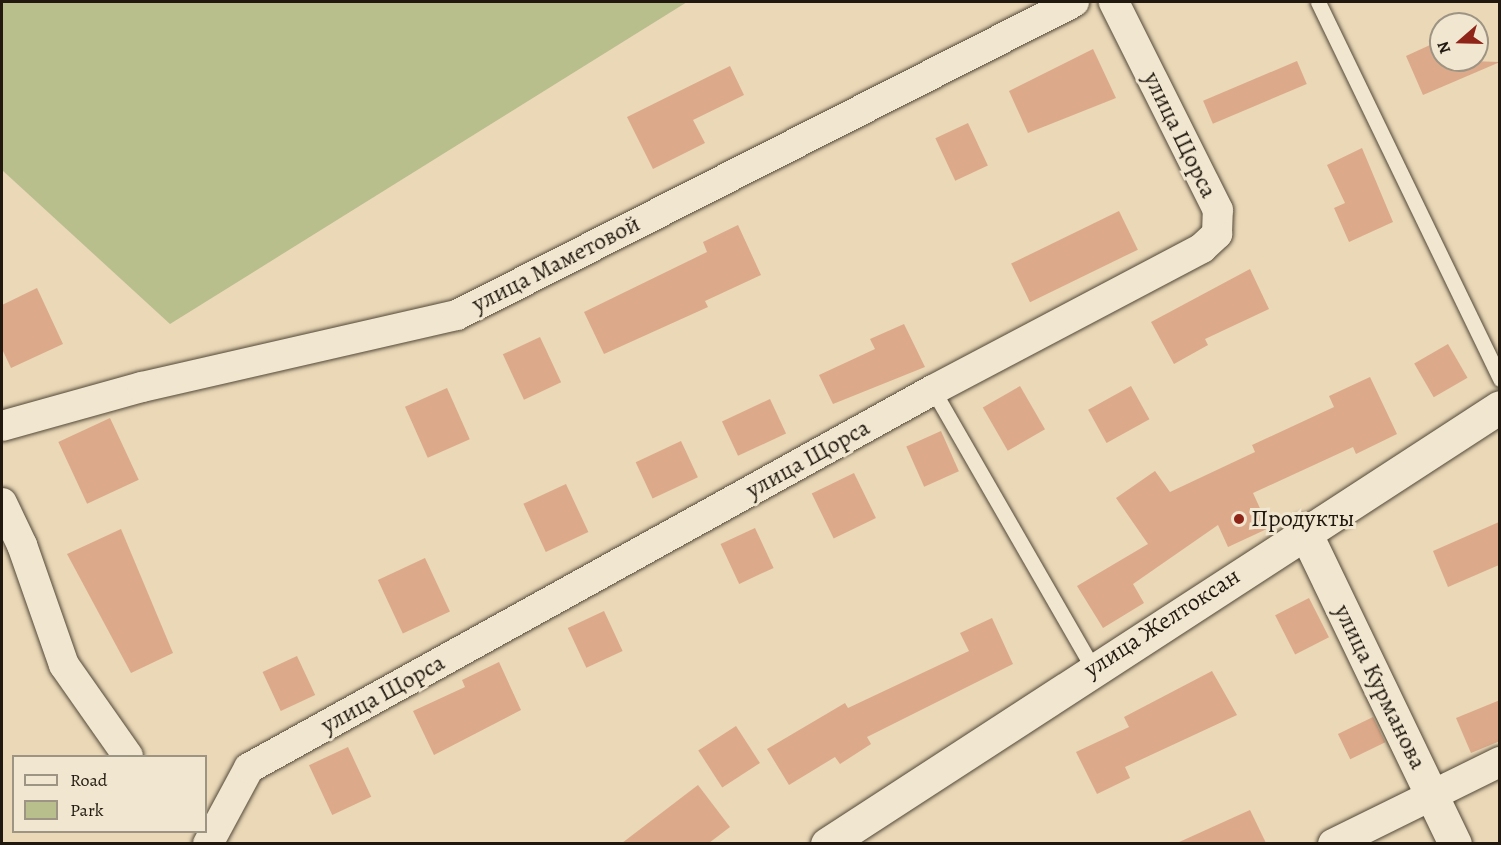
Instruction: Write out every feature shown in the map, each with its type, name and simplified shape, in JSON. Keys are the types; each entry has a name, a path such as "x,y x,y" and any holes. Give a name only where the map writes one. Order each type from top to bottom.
{"street":[{"name":"улица Маметовой","path":"2,426 142,387 457,315 1074,2"},
{"name":"улица Щорса","path":"208,843 249,768 933,390 1202,248 1217,234 1218,210 1114,2"},
{"name":"улица Желтоксан","path":"839,840 1093,668 1304,530 1500,407"},
{"path":"2,503 22,545 64,665 127,755"},
{"name":"улица Курманова","path":"1304,530 1455,843"},
{"path":"1333,843 1500,762"}],"lane":[{"path":"1318,2 1500,379"},
{"path":"933,390 1093,668"}],"green space":[{"path":"2,2 687,2 170,324 2,170"}],"building":[{"path":"1429,45 1429,72 1477,72 1423,95 1406,56"},
{"path":"1093,49 1116,98 1028,133 1009,91"},
{"path":"1297,61 1307,84 1213,124 1203,101"},
{"path":"1489,62 1500,62 1489,67"},
{"path":"730,66 744,95 693,120 705,143 653,169 627,117"},
{"path":"968,123 988,166 955,181 935,138"},
{"path":"1362,148 1393,222 1349,242 1334,208 1345,203 1327,165"},
{"path":"1119,211 1138,250 1030,302 1011,264"},
{"path":"738,225 761,275 705,301 708,307 604,354 584,312 707,252 703,242"},
{"path":"1250,269 1269,309 1205,339 1208,345 1174,364 1151,322"},
{"path":"37,288 63,344 11,368 2,349 2,305"},
{"path":"904,324 925,367 833,404 819,375 875,349 870,339"},
{"path":"540,337 561,382 524,400 503,354"},
{"path":"1448,344 1468,378 1434,397 1414,364"},
{"path":"1370,377 1397,434 1356,454 1353,447 1253,493 1269,528 1228,547 1218,525 1133,584 1144,603 1103,628 1077,586 1148,544 1116,498 1155,471 1170,492 1255,452 1252,445 1334,407 1329,396"},
{"path":"1020,386 1045,429 1008,451 983,408"},
{"path":"1131,386 1149,419 1107,443 1088,410"},
{"path":"447,388 470,439 428,458 405,407"},
{"path":"770,399 786,433 738,456 722,421"},
{"path":"110,418 139,480 87,504 58,442"},
{"path":"941,431 959,471 924,487 906,446"},
{"path":"681,441 698,477 653,498 636,462"},
{"path":"854,473 876,518 834,539 812,494"},
{"path":"566,484 588,532 546,552 523,504"},
{"path":"1499,522 1499,565 1448,587 1433,551"},
{"path":"755,528 774,568 739,584 721,544"},
{"path":"121,529 173,653 131,673 67,554"},
{"path":"425,558 450,611 403,633 378,580"},
{"path":"1309,598 1329,637 1295,654 1275,615"},
{"path":"604,611 623,651 586,668 568,628"},
{"path":"992,618 1013,664 867,737 871,744 840,764 835,757 789,785 767,749 845,703 848,708 969,651 960,633"},
{"path":"297,656 315,695 281,711 263,672"},
{"path":"499,662 521,710 434,755 413,711 465,687 462,680"},
{"path":"1212,671 1237,715 1125,767 1130,778 1097,794 1076,752 1129,727 1124,717"},
{"path":"1500,700 1500,741 1471,753 1456,718"},
{"path":"1373,717 1385,742 1350,759 1338,734"},
{"path":"736,726 760,763 722,787 698,751"},
{"path":"348,747 371,797 332,815 309,765"},
{"path":"698,785 730,827 709,843 622,843"},
{"path":"1250,810 1266,843 1177,843"}],"place":[{"name":"Продукты","path":"1239,519"}]}
